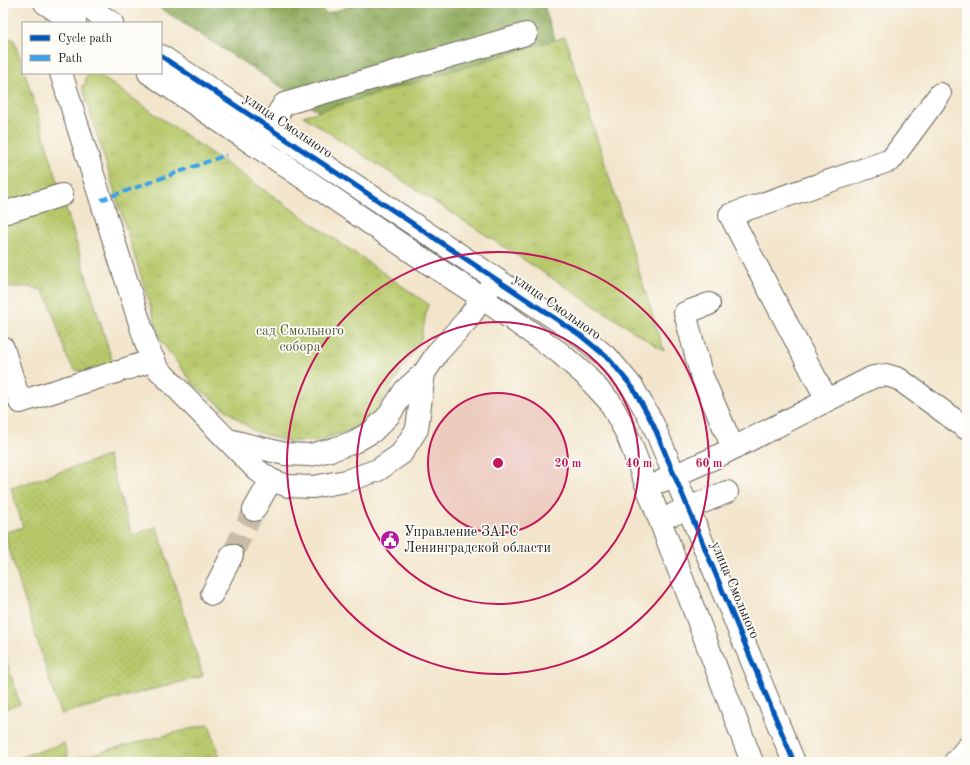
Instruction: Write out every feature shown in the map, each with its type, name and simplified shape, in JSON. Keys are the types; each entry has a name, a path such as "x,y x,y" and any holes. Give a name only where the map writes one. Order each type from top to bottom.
{"street":[{"path":"82,3 110,22"},
{"path":"257,147 284,104 526,34"},
{"name":"улица Смольного","path":"162,57 580,335 609,359 633,388 653,424 794,762"},
{"path":"61,74 148,349 158,369 256,470 271,480 288,486 313,487 346,481 378,470 401,454 417,429 424,373"},
{"path":"149,74 482,298 560,353 585,375 610,402 627,434 752,762"},
{"path":"827,400 730,215 891,160 940,94"},
{"path":"3,213 96,184"},
{"path":"227,440 285,454 310,456 354,442 373,431 389,415 405,390 424,373 438,352 467,320 496,279"},
{"path":"709,304 686,313 701,374 733,448"},
{"path":"3,348 20,402 154,360"},
{"path":"647,487 712,459 873,377 886,375 899,379 967,429"},
{"path":"254,510 271,480"},
{"path":"660,520 727,492"},
{"path":"212,594 232,555"},
{"path":"698,618 728,605"},
{"path":"955,762 967,748"}],"green space":[{"path":"152,3 316,3 326,14 354,5 378,3 543,3 647,324"},
{"path":"3,35 14,40 22,65 22,74 25,74 113,364 84,371 75,370 68,360 49,301 42,290 31,287 3,286"},
{"path":"565,37 664,351 303,116"},
{"name":"сад Смольного собора","path":"87,74 99,75 428,304 421,339 379,406 365,422 348,431 318,441 284,441 252,430 194,385 161,341 82,86 86,84 85,78"},
{"path":"108,456 132,535 157,527 203,676 60,714 4,533 23,527 11,488"},
{"path":"3,651 20,704 3,710"},
{"path":"209,724 221,762 6,762 64,743 69,760"}],"tunnel":[{"path":"232,555 254,510"}],"marked path":[{"path":"101,200 226,155"}],"cycle path":[{"path":"162,57 580,335 609,359 633,388 653,424 794,762"}],"place":[{"name":"Управление ЗАГС Ленинградской области","path":"390,540"}]}
